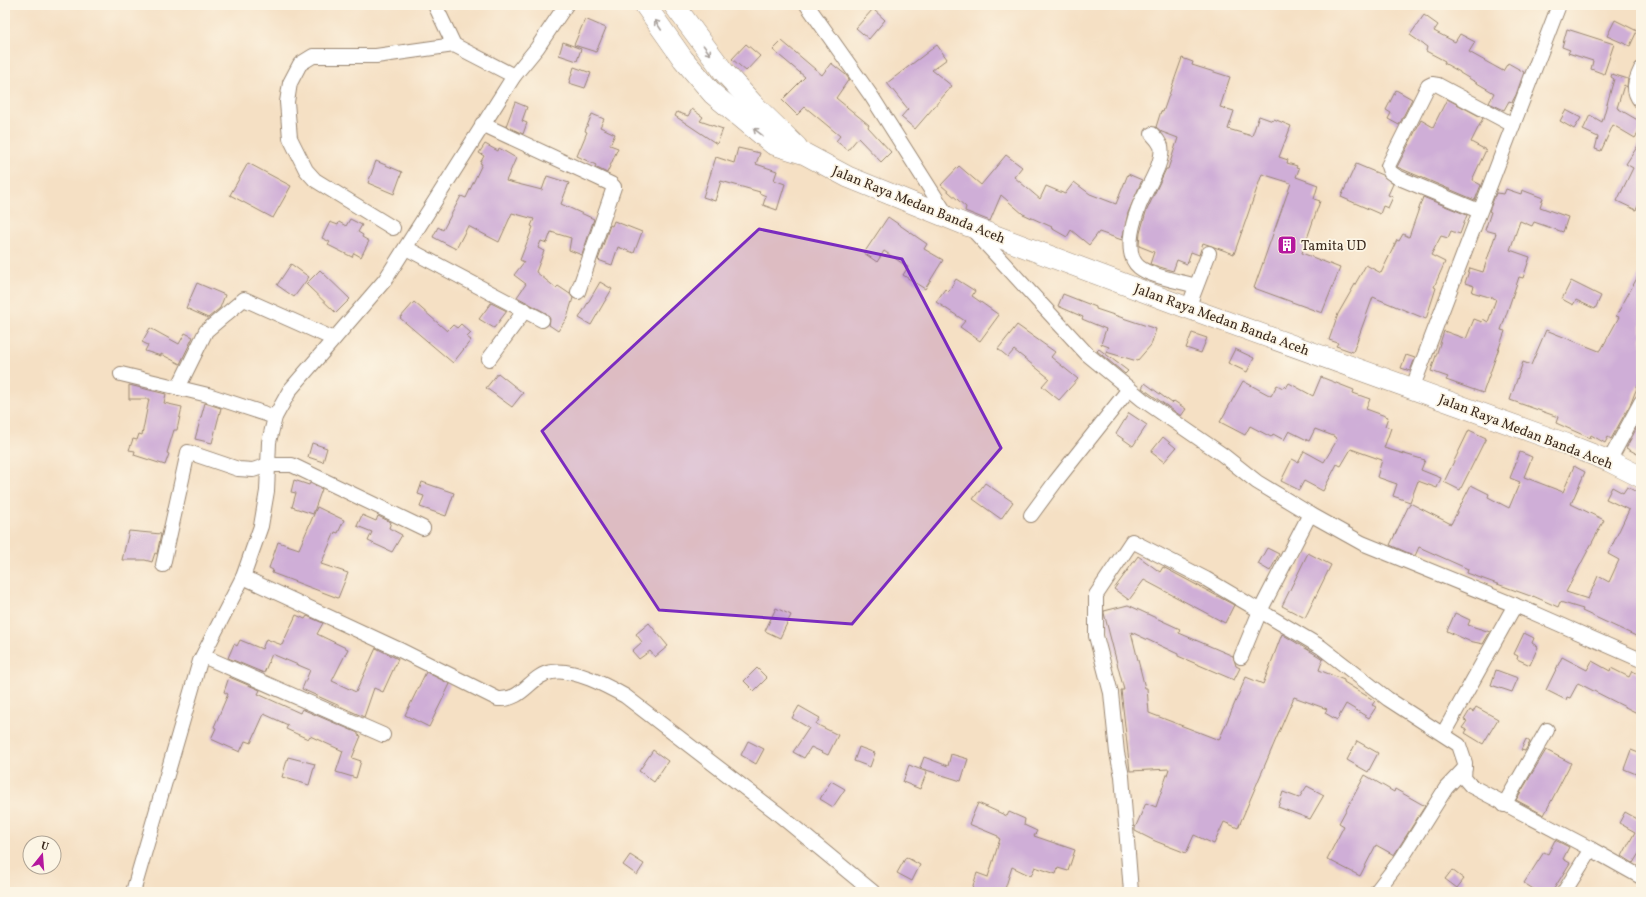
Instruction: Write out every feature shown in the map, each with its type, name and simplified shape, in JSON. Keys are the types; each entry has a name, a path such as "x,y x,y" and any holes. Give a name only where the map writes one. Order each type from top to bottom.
{"highway":[{"name":"Jalan Raya Medan Banda Aceh","path":"645,5 672,45 713,94 773,144 805,154 848,177 948,218 1188,308 1609,461 1641,477"},
{"name":"Jalan Raya Medan Banda Aceh","path":"679,12 724,72 753,104 805,154"}],"street":[{"path":"434,5 454,45"},
{"path":"133,892 178,732 203,656 243,577 261,526 267,491 269,442 275,417 290,390 386,280 482,124 514,76 536,48 566,5"},
{"path":"1412,389 1559,5"},
{"path":"810,6 872,97 948,218"},
{"path":"393,228 316,180 306,170 290,138 287,102 290,83 300,64 313,56 376,56 454,45 514,76"},
{"path":"1641,69 1635,81 1634,90 1641,102"},
{"path":"1479,211 1397,177 1390,172 1388,166 1428,86 1432,84 1438,85 1513,125"},
{"path":"482,124 611,184 614,187 578,292"},
{"path":"1152,134 1161,146 1161,152 1157,166 1138,209 1130,248 1132,260 1146,272 1196,286"},
{"path":"969,226 1088,354 1143,400 1223,455 1257,482 1362,543 1515,605 1641,660"},
{"path":"406,248 542,320"},
{"path":"1188,308 1209,253"},
{"path":"178,388 206,331 244,299 334,339"},
{"path":"489,360 525,310"},
{"path":"121,374 208,395 275,417"},
{"path":"1031,515 1129,389"},
{"path":"1609,461 1641,402"},
{"path":"163,565 188,452 238,469 253,470 268,465 292,465 423,528"},
{"path":"1241,657 1260,611 1310,514"},
{"path":"1131,892 1122,776 1117,753 1111,693 1096,636 1096,595 1132,541 1206,579 1321,647 1388,699 1459,745 1464,756 1466,781 1504,804 1641,877"},
{"path":"243,577 398,649 498,698 507,699 516,696 540,677 552,672 570,673 604,685 625,696 776,812 872,892"},
{"path":"1443,734 1515,605"},
{"path":"203,656 383,736"},
{"path":"1504,804 1547,730"},
{"path":"1376,892 1402,858 1446,788 1465,768"},
{"path":"1564,892 1591,849"}],"highlighted area":[{"path":"759,229 902,259 1001,448 852,624 659,610 542,431"}],"building":[{"path":"873,9 885,20 869,39 856,28"},
{"path":"1424,15 1438,25 1434,31 1455,42 1460,34 1475,42 1469,52 1503,71 1508,63 1524,72 1516,95 1512,102 1509,101 1504,110 1489,103 1494,93 1444,63 1445,61 1426,51 1427,47 1410,35"},
{"path":"585,19 606,28 596,52 574,45"},
{"path":"1615,20 1637,31 1630,46 1607,36"},
{"path":"1567,29 1614,44 1604,74 1591,69 1593,61 1568,53 1570,50 1562,47"},
{"path":"782,41 822,75 831,63 846,75 849,79 836,98 869,125 868,127 891,152 881,162 858,138 848,150 836,141 840,136 805,107 797,115 782,100 805,77 773,50"},
{"path":"563,42 581,49 577,61 559,55"},
{"path":"746,44 760,56 746,71 732,59"},
{"path":"937,45 947,59 932,70 952,86 915,129 901,117 908,109 887,83"},
{"path":"1182,58 1193,62 1192,65 1230,77 1220,107 1234,111 1228,129 1252,136 1259,116 1273,121 1274,119 1291,126 1279,157 1288,160 1287,163 1297,166 1296,168 1299,169 1296,177 1318,185 1314,199 1320,201 1302,253 1340,268 1322,313 1254,288 1291,183 1262,174 1234,254 1203,243 1199,255 1191,252 1187,264 1177,260 1173,271 1150,264 1154,252 1139,246 1140,233 1146,212 1166,169 1168,169 1178,138 1162,132 1156,127 1161,111 1163,112"},
{"path":"574,67 591,73 585,88 569,83"},
{"path":"1612,74 1628,79 1627,87 1624,85 1617,108 1641,122 1641,129 1635,138 1613,125 1601,151 1595,149 1598,137 1583,130 1590,115 1602,122 1614,79 1611,77"},
{"path":"1396,90 1412,99 1399,125 1388,119 1391,113 1386,110"},
{"path":"1447,99 1483,118 1471,142 1486,150 1472,180 1481,185 1475,200 1397,167 1421,120 1433,127"},
{"path":"515,102 527,107 522,121 527,123 523,134 506,126"},
{"path":"692,109 703,117 700,121 723,129 717,144 675,116 677,112 688,116"},
{"path":"1566,110 1581,118 1574,129 1560,121"},
{"path":"592,114 604,119 600,127 615,134 610,145 618,148 607,173 595,167 596,165 577,156 587,132 585,131"},
{"path":"1641,141 1641,200 1636,210 1617,201 1633,168 1626,164"},
{"path":"485,144 498,151 499,148 516,158 506,181 542,190 547,176 569,183 561,204 594,219 582,255 569,250 571,238 551,232 547,243 541,241 538,248 544,251 536,272 556,288 558,286 570,294 573,298 567,318 558,331 549,325 550,319 546,313 517,297 526,284 514,275 524,262 520,260 533,227 531,226 534,219 512,213 499,242 468,226 456,249 433,237 438,227 443,230 461,196 466,198 482,164 480,163 484,156 479,153"},
{"path":"738,148 760,153 756,164 777,171 774,180 785,184 777,210 763,205 766,196 759,193 760,192 721,181 715,201 703,197 716,157 734,163"},
{"path":"1006,155 1022,167 1014,177 1040,199 1046,186 1065,194 1074,182 1090,194 1116,204 1128,174 1142,180 1128,213 1122,240 1099,232 1089,245 1071,230 1067,237 1051,228 1052,227 1023,214 1001,195 990,221 965,211 966,207 941,185 959,166 981,185"},
{"path":"376,161 402,172 394,194 368,183"},
{"path":"248,163 291,186 273,218 230,195"},
{"path":"1356,164 1382,175 1393,184 1388,195 1393,197 1388,208 1383,206 1380,214 1341,197"},
{"path":"1506,189 1521,194 1522,190 1543,198 1540,207 1568,217 1563,232 1534,222 1532,226 1520,221 1510,250 1530,257 1523,278 1519,277 1501,330 1505,331 1483,393 1446,380 1448,377 1431,371 1444,331 1466,339 1474,319 1482,322 1483,319 1488,322 1496,299 1472,292 1474,286 1465,283 1470,268 1483,272 1496,233 1485,230 1491,212 1489,211 1496,193 1504,194"},
{"path":"1423,197 1467,215 1460,234 1451,231 1448,238 1441,236 1431,255 1445,262 1434,287 1436,288 1426,319 1373,297 1353,352 1336,346 1338,343 1329,340 1338,314 1366,265 1381,273 1397,240 1399,241 1403,234 1409,237"},
{"path":"888,217 927,244 924,249 943,260 925,289 903,275 908,267 884,251 877,262 864,253"},
{"path":"350,219 362,225 358,232 363,235 362,237 369,241 361,257 354,253 352,257 328,245 330,242 322,238 330,222 338,225 339,222 346,226"},
{"path":"614,221 642,232 634,253 618,247 612,265 598,260 610,225 612,226"},
{"path":"291,264 309,277 294,297 277,285"},
{"path":"320,270 350,299 336,313 306,284"},
{"path":"1641,271 1641,386 1638,385 1631,403 1611,439 1608,437 1605,443 1591,435 1590,438 1556,423 1558,417 1510,400 1523,362 1531,365 1546,330 1599,351 1601,350 1619,317 1616,316"},
{"path":"956,279 975,291 972,296 999,315 980,341 960,327 965,321 936,302 945,289 948,292"},
{"path":"1571,281 1601,296 1595,309 1576,300 1573,305 1562,299"},
{"path":"600,282 612,289 591,325 579,318"},
{"path":"197,283 225,295 220,308 208,318 186,308"},
{"path":"1063,294 1096,307 1096,309 1156,329 1151,345 1137,361 1106,352 1109,347 1101,344 1106,329 1082,319 1083,317 1058,306"},
{"path":"414,302 447,331 453,325 457,328 461,324 471,333 467,337 471,340 453,363 400,318"},
{"path":"491,303 507,311 494,328 479,319"},
{"path":"1017,325 1055,352 1051,357 1078,379 1059,400 1042,386 1049,378 1014,350 1008,357 998,349"},
{"path":"150,328 179,344 185,333 193,337 180,364 161,354 161,356 145,351 148,345 142,342"},
{"path":"1192,333 1207,338 1201,353 1186,348"},
{"path":"1099,349 1128,371 1125,374 1097,351"},
{"path":"1235,349 1254,358 1247,372 1228,363"},
{"path":"1406,355 1415,358 1410,371 1401,368"},
{"path":"498,373 523,393 512,407 486,388"},
{"path":"1321,377 1354,390 1353,393 1370,399 1366,409 1388,417 1385,426 1391,428 1384,448 1425,460 1421,470 1441,478 1437,488 1418,481 1410,502 1393,496 1397,484 1377,477 1382,460 1351,449 1341,466 1337,464 1323,491 1304,481 1299,490 1281,481 1292,459 1298,462 1304,451 1324,462 1337,440 1336,437 1315,429 1309,441 1289,431 1284,440 1273,434 1271,437 1250,426 1245,435 1220,422 1243,381 1271,396 1277,385 1283,388 1284,386 1286,388 1289,383 1313,396"},
{"path":"1145,383 1172,403 1174,401 1186,409 1181,416 1142,388"},
{"path":"129,385 166,394 164,403 182,407 177,430 174,430 165,465 134,455 135,451 129,450 133,439 137,440 139,434 142,435 149,399 129,399"},
{"path":"205,403 221,408 212,443 195,439"},
{"path":"1129,413 1147,425 1133,446 1116,434"},
{"path":"1641,420 1641,456 1626,448"},
{"path":"1469,430 1486,438 1460,490 1444,482"},
{"path":"1163,437 1176,448 1164,462 1151,452"},
{"path":"312,443 327,448 323,462 308,457"},
{"path":"1520,452 1532,457 1524,477 1563,492 1574,466 1585,472 1571,504 1604,520 1566,592 1588,599 1598,576 1609,582 1619,560 1608,554 1629,510 1606,499 1612,487 1623,493 1627,487 1641,494 1641,624 1636,636 1582,611 1583,609 1560,602 1558,607 1533,596 1467,573 1468,569 1419,547 1415,556 1390,545 1410,503 1451,524 1471,485 1489,494 1488,497 1509,508 1520,482 1510,478"},
{"path":"294,480 309,485 310,483 322,489 313,514 292,507 296,493 291,492"},
{"path":"422,482 454,493 446,516 420,507 424,496 418,494"},
{"path":"985,483 1013,502 1001,519 973,499"},
{"path":"317,507 344,520 338,533 335,532 321,564 348,573 338,598 272,573 273,570 269,568 278,542 299,549"},
{"path":"362,515 376,521 378,516 391,522 389,528 402,535 392,552 368,541 372,532 357,526"},
{"path":"129,531 161,534 157,554 155,553 152,562 145,560 122,560"},
{"path":"1267,548 1279,554 1270,571 1258,564"},
{"path":"1308,553 1331,565 1305,618 1282,606"},
{"path":"1138,556 1160,572 1163,567 1234,605 1225,623 1144,580 1129,600 1114,589"},
{"path":"1128,605 1180,629 1179,633 1233,656 1236,666 1240,668 1234,680 1178,656 1178,654 1131,632 1145,688 1147,688 1149,713 1219,740 1246,677 1263,684 1282,634 1323,659 1319,670 1344,680 1344,682 1375,701 1372,705 1376,707 1369,718 1346,704 1337,720 1325,713 1327,709 1294,697 1238,828 1224,822 1214,844 1194,835 1186,853 1155,841 1135,831 1135,828 1146,803 1156,807 1169,769 1130,771 1121,690 1124,690 1104,613 1104,611"},
{"path":"776,608 791,615 780,638 765,631"},
{"path":"1455,613 1470,620 1468,625 1490,632 1483,644 1469,641 1447,631"},
{"path":"296,615 305,619 307,616 323,623 317,634 348,649 332,681 356,692 376,648 398,659 383,692 374,688 364,717 302,689 310,670 272,654 264,673 228,658 234,644 237,646 240,640 262,649 266,639 282,645"},
{"path":"649,623 668,646 655,657 650,651 639,659 632,651 642,642 636,634"},
{"path":"1524,633 1534,638 1532,643 1538,647 1530,665 1517,659 1518,656 1514,654"},
{"path":"1562,657 1587,670 1592,661 1610,671 1611,668 1629,677 1632,671 1641,675 1641,715 1578,683 1570,698 1567,697 1566,700 1546,690"},
{"path":"757,668 767,678 754,691 744,681"},
{"path":"1496,670 1518,678 1512,692 1491,685"},
{"path":"426,672 450,684 429,727 405,715"},
{"path":"229,677 260,690 258,694 300,713 302,709 358,733 358,735 361,736 352,758 361,761 356,778 336,772 343,751 310,736 308,739 286,729 288,725 264,714 251,743 245,741 240,752 211,739 216,728 214,727 228,694 224,692"},
{"path":"799,706 820,718 816,724 838,735 828,755 811,747 804,758 793,752 809,728 792,718"},
{"path":"1476,707 1498,719 1483,744 1465,733 1467,730 1462,728 1467,721 1464,720 1470,710 1473,712"},
{"path":"1526,739 1530,742 1525,751 1521,750"},
{"path":"748,741 764,749 756,764 741,755"},
{"path":"1357,741 1378,753 1368,772 1347,760"},
{"path":"859,747 875,753 870,767 854,761"},
{"path":"653,750 668,761 654,782 639,771"},
{"path":"1546,750 1571,763 1544,815 1516,800"},
{"path":"1631,750 1641,754 1641,776 1624,769"},
{"path":"951,754 968,759 961,781 920,768 924,757 948,766"},
{"path":"288,757 315,764 309,785 282,777"},
{"path":"909,765 927,772 920,789 903,782"},
{"path":"1365,775 1394,792 1395,789 1425,806 1394,855 1376,845 1360,876 1327,859 1344,826 1339,823"},
{"path":"831,781 845,789 833,807 820,799"},
{"path":"1307,786 1324,795 1310,819 1278,807 1283,792 1299,798"},
{"path":"978,803 1007,816 1009,812 1025,819 1024,825 1037,831 1034,836 1075,850 1068,871 1058,868 1056,874 1035,867 1031,876 1012,867 1004,892 971,892 977,873 988,877 1000,839 998,836 969,824"},
{"path":"1625,812 1641,821 1641,850 1633,863 1622,856 1635,832 1619,823"},
{"path":"1555,840 1569,847 1563,859 1570,863 1552,892 1538,892 1524,883 1544,852 1548,854"},
{"path":"630,855 644,864 637,875 623,865"},
{"path":"906,857 920,865 912,881 897,873"},
{"path":"1452,870 1464,879 1457,888 1445,879"}],"place":[{"name":"Tamita UD","path":"1287,245"}]}
